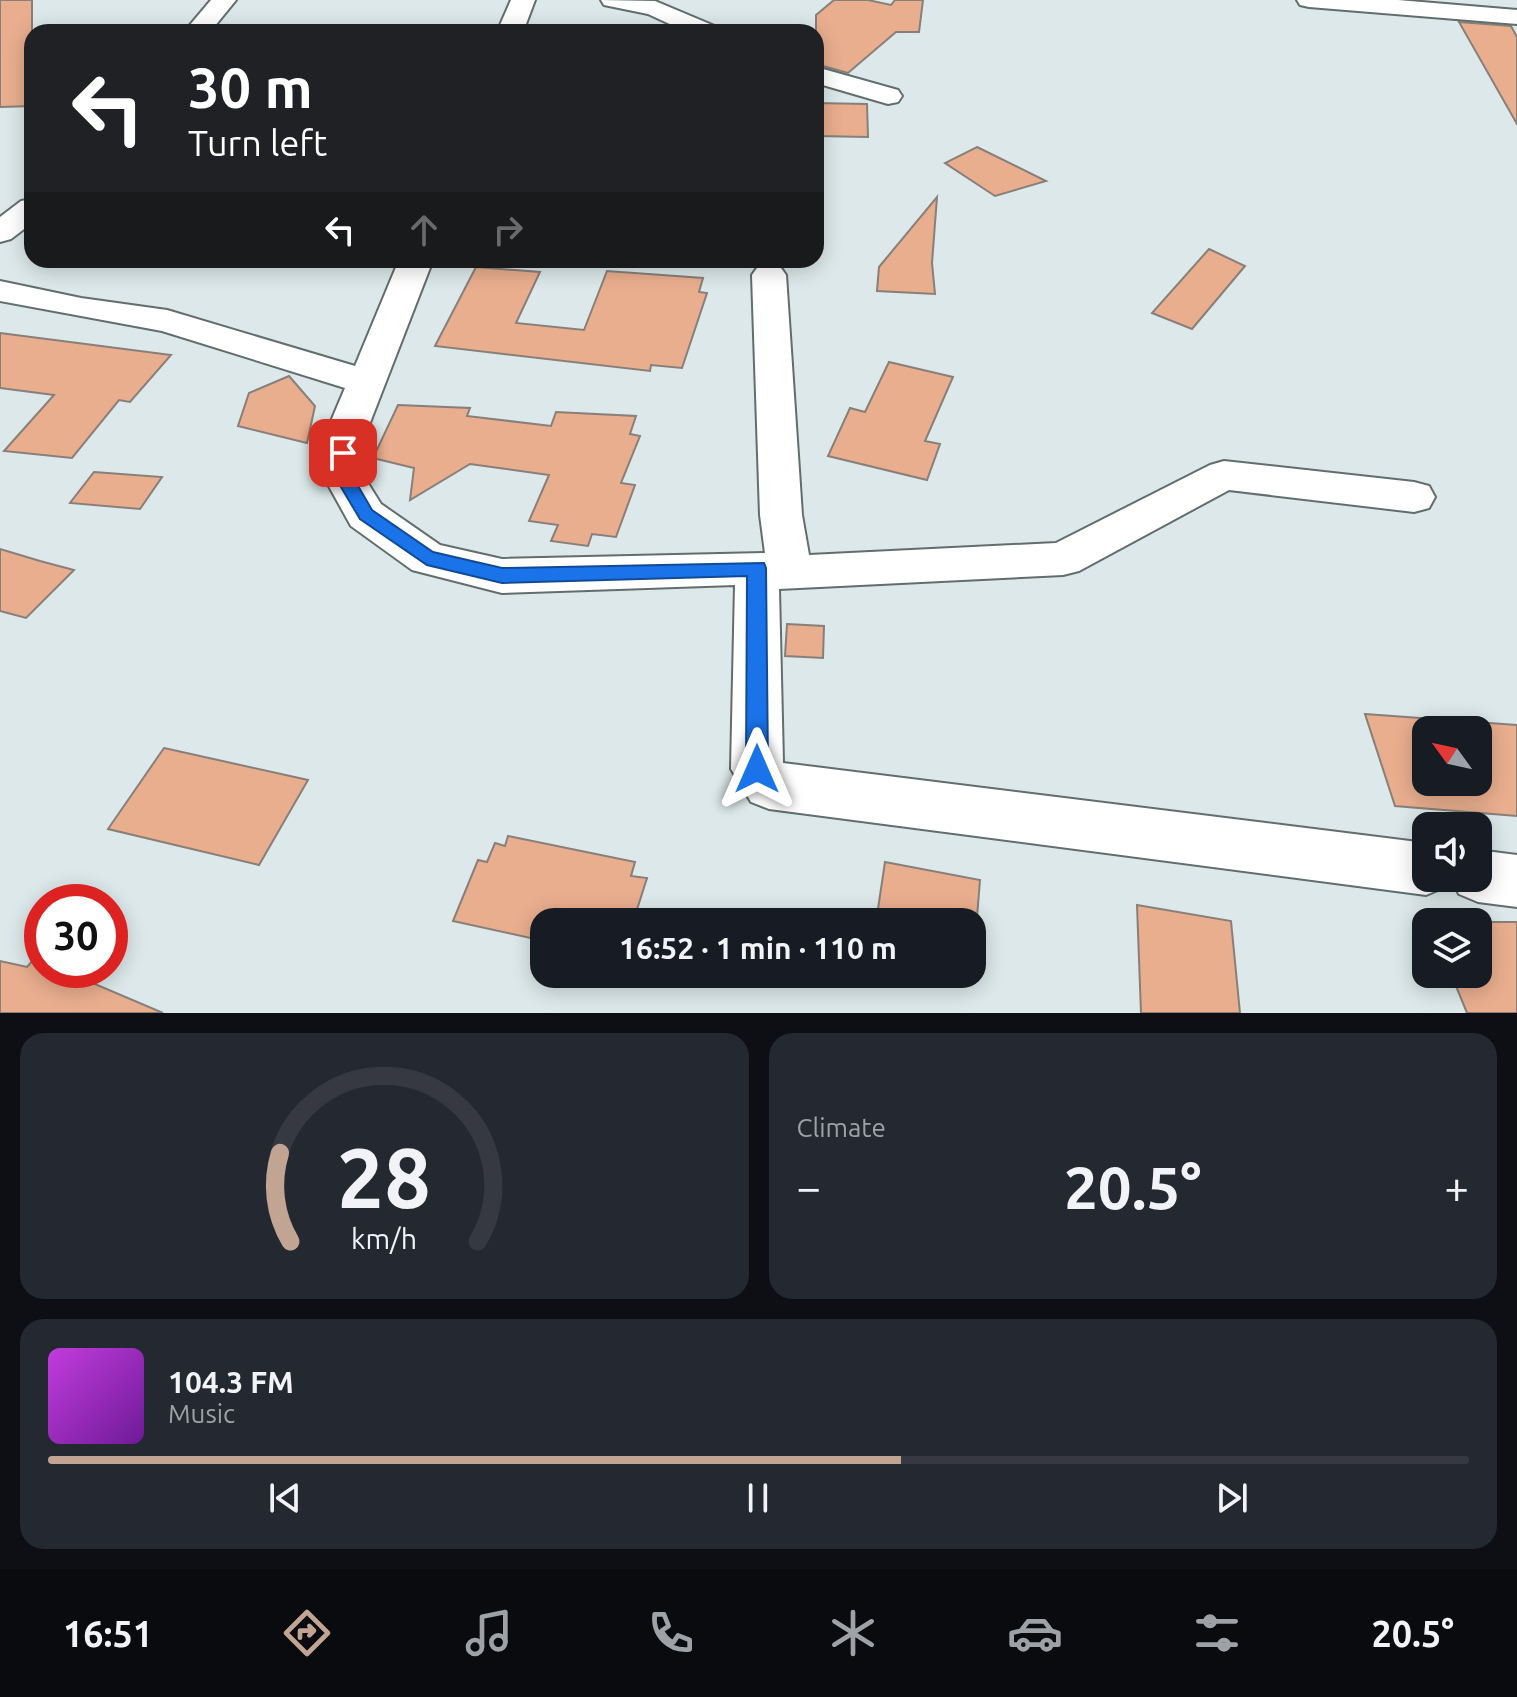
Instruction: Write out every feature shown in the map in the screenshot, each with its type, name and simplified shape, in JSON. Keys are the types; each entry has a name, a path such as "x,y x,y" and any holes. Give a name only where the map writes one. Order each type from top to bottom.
{"street":[{"path":"204,24 224,0"},
{"path":"513,24 523,0"},
{"path":"613,0 655,8 690,24"},
{"path":"655,8 686,0"},
{"path":"1309,0 1517,17"},
{"path":"824,77 888,96"},
{"path":"0,232 24,214"},
{"path":"413,268 346,433 341,472 366,515 427,558 502,576 771,571 1063,559 1224,475 1414,497"},
{"path":"769,275 781,515 789,568 771,571"},
{"path":"0,291 81,308 167,321 341,375 367,380"},
{"path":"771,571 757,769 769,786 1412,867"},
{"path":"1492,878 1517,881"}],"building":[{"path":"0,0 32,0 32,24 24,24 24,106 0,107"},
{"path":"834,0 868,0 891,5 895,0 923,0 919,32 896,32 848,73 824,66 824,24 816,24 816,15"},
{"path":"1459,22 1511,26 1517,37 1517,124"},
{"path":"824,103 867,104 868,137 824,136"},
{"path":"977,147 1046,181 995,196 945,163"},
{"path":"937,197 932,263 935,294 877,291 879,267"},
{"path":"1209,249 1245,266 1192,329 1152,313"},
{"path":"475,268 540,272 516,323 584,330 607,271 703,278 699,292 707,293 682,368 651,365 650,371 435,346"},
{"path":"0,333 171,355 130,402 119,400 72,458 4,451 54,395 0,388"},
{"path":"889,362 953,377 925,441 940,444 927,480 828,456 850,408 865,412"},
{"path":"289,376 315,406 307,443 238,426 249,393"},
{"path":"398,405 470,408 467,416 551,426 556,412 636,416 630,434 640,436 621,483 635,485 616,537 592,534 588,546 551,541 558,525 529,521 549,475 470,464 410,500 414,468 373,458"},
{"path":"94,472 162,477 140,509 70,503"},
{"path":"0,549 74,570 26,618 0,611"},
{"path":"787,624 824,626 823,658 785,656"},
{"path":"1365,714 1412,717 1412,796 1492,796 1492,723 1517,725 1517,816 1395,806"},
{"path":"164,748 308,780 259,865 108,829"},
{"path":"508,836 635,862 631,876 647,878 637,908 530,908 530,938 453,921 478,860 487,862 495,843 505,846"},
{"path":"885,862 980,880 978,908 878,908"},
{"path":"1137,905 1231,921 1240,1013 1141,1013"},
{"path":"1492,922 1517,922 1517,1013 1467,1013 1457,988 1492,988"},
{"path":"0,961 24,966 24,988 104,988 163,1013 0,1013"}],"route":[{"path":"343,453 341,472 366,515 427,558 502,576 757,568 757,769"}]}
